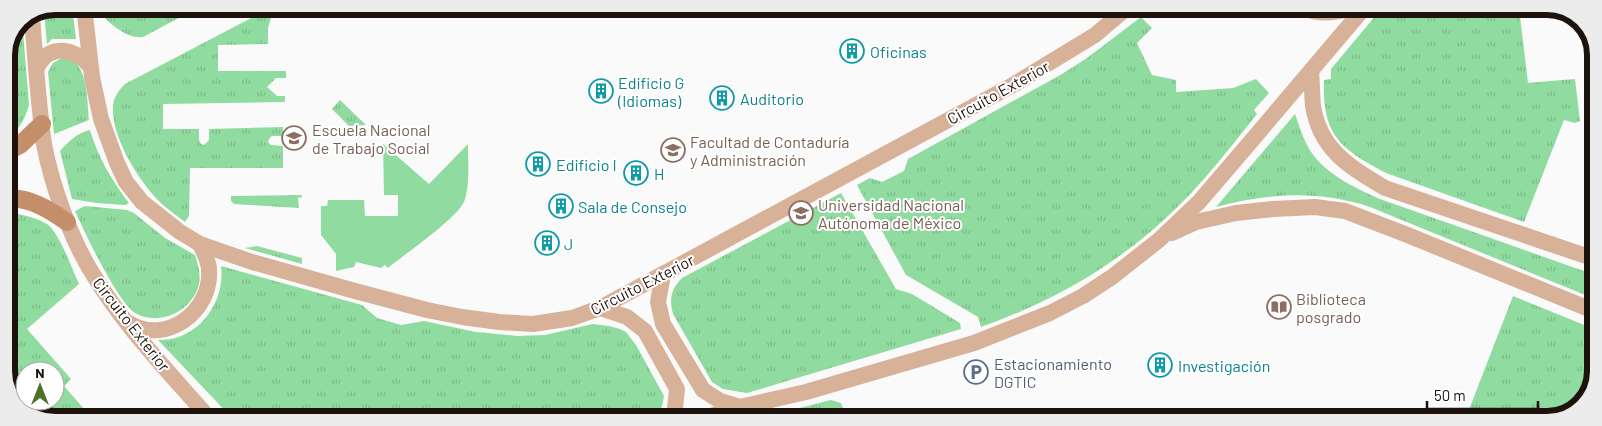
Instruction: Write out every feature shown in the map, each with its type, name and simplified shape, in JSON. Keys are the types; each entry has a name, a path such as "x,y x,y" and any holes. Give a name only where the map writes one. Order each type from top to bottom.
{"main road":[{"path":"15,148 20,146 42,124"},
{"path":"15,200 23,200 49,211 67,222"}],"street":[{"name":"Circuito Exterior","path":"85,15 90,66 101,119 117,164 126,182 142,202 180,232 200,244 307,278 427,310 499,322 533,324 572,318 600,308 1013,85 1095,35 1119,15"},
{"path":"727,411 806,392 974,343 1050,313 1083,296 1112,277 1159,240 1199,202 1358,15"},
{"name":"Circuito Exterior","path":"32,22 45,146 67,222 90,270 125,320 203,411"},
{"path":"36,70 43,58 48,54 60,51 80,56 90,66"},
{"path":"1311,71 1314,107 1321,132 1331,149 1355,170 1385,188 1587,256"},
{"path":"1159,240 1196,222 1236,213 1315,207 1345,211 1587,308"},
{"path":"125,320 143,329 163,330 181,324 190,317 203,301 209,280 207,260 200,244"},
{"path":"663,274 658,302 663,324 703,390 720,401 740,407"},
{"path":"600,308 627,317 645,331 677,390 674,411"}],"green space":[{"path":"73,15 76,39 52,39 47,44 45,17"},
{"path":"102,15 184,15 143,37 123,32"},
{"path":"257,15 270,15 268,44 218,45 218,71 286,71 286,78 276,78 267,87 277,96 285,96 285,102 163,104 163,129 199,129 199,140 204,145 209,140 209,129 283,127 283,136 272,136 268,142 271,145 283,146 283,168 190,168 189,216 185,222 154,196 137,173 122,146 114,119 113,104 115,97 125,84"},
{"path":"1376,15 1520,15 1528,83 1575,79 1580,121 1575,123 1564,120 1524,222 1386,173 1346,148 1337,138 1326,114 1324,80 1331,79 1331,69"},
{"path":"1141,17 1152,28 1137,43 1152,75 1176,80 1176,92 1233,88 1256,79 1269,93 1254,110 1257,114 1191,193 1146,235 1102,268 1056,295 981,327 978,317 906,275 857,185 870,178 882,182 904,171 908,159 1062,74 1087,58"},
{"path":"23,32 29,105 21,124 15,132 15,55 18,39"},
{"path":"62,58 71,60 82,73 87,92 89,120 54,134 48,72 53,63"},
{"path":"340,100 366,125 349,126 332,109"},
{"path":"1295,114 1308,147 1330,172 1380,199 1587,272 1587,296 1370,207 1351,202 1332,198 1293,195 1235,202 1216,207"},
{"path":"90,130 106,168 129,203 125,205 72,199 60,151 81,133"},
{"path":"383,144 429,184 468,144 468,182 464,202 441,227 388,268 385,265 381,268 356,262 354,267 336,271 336,254 321,235 321,206 327,206 328,200 364,200 365,216 398,216 398,195 384,195"},
{"path":"841,193 896,289 912,294 960,323 961,329 747,393 723,389 712,382 673,314 671,299 675,286 682,278"},
{"path":"302,195 302,197 298,198 299,208 234,204 231,201 231,196"},
{"path":"85,206 127,210 134,213 165,238 195,255 200,280 196,294 190,302 174,314 164,317 144,317 135,313 119,295 75,211"},
{"path":"15,214 43,222 52,228 61,243 79,284 27,329 55,361 15,361"},
{"path":"257,246 302,258 302,264 245,248"},
{"path":"221,266 362,305 377,318 401,325 424,321 476,332 517,336 545,335 593,324 620,329 626,332 636,345 664,396 662,406 660,411 225,411 158,340 181,336 199,325 213,308 222,277"},
{"path":"1513,296 1587,326 1586,382 1572,403 1560,409 1547,411 1468,411"},
{"path":"65,372 71,379 65,385"},
{"path":"65,387 86,411 65,411"},
{"path":"831,400 841,403 844,411 788,411"}],"place":[{"name":"Oficinas","path":"852,51"},
{"name":"Edificio G (Idiomas)","path":"601,91"},
{"name":"Auditorio","path":"722,98"},
{"name":"Escuela Nacional de Trabajo Social","path":"294,138"},
{"name":"Facultad de Contaduría y Administración","path":"673,150"},
{"name":"Edificio I","path":"538,164"},
{"name":"H","path":"636,173"},
{"name":"Sala de Consejo","path":"561,206"},
{"name":"Universidad Nacional Autónoma de México","path":"801,213"},
{"name":"J","path":"547,243"},
{"name":"Biblioteca posgrado","path":"1279,307"},
{"name":"Investigación","path":"1160,365"},
{"name":"Estacionamiento DGTIC","path":"976,372"}]}
